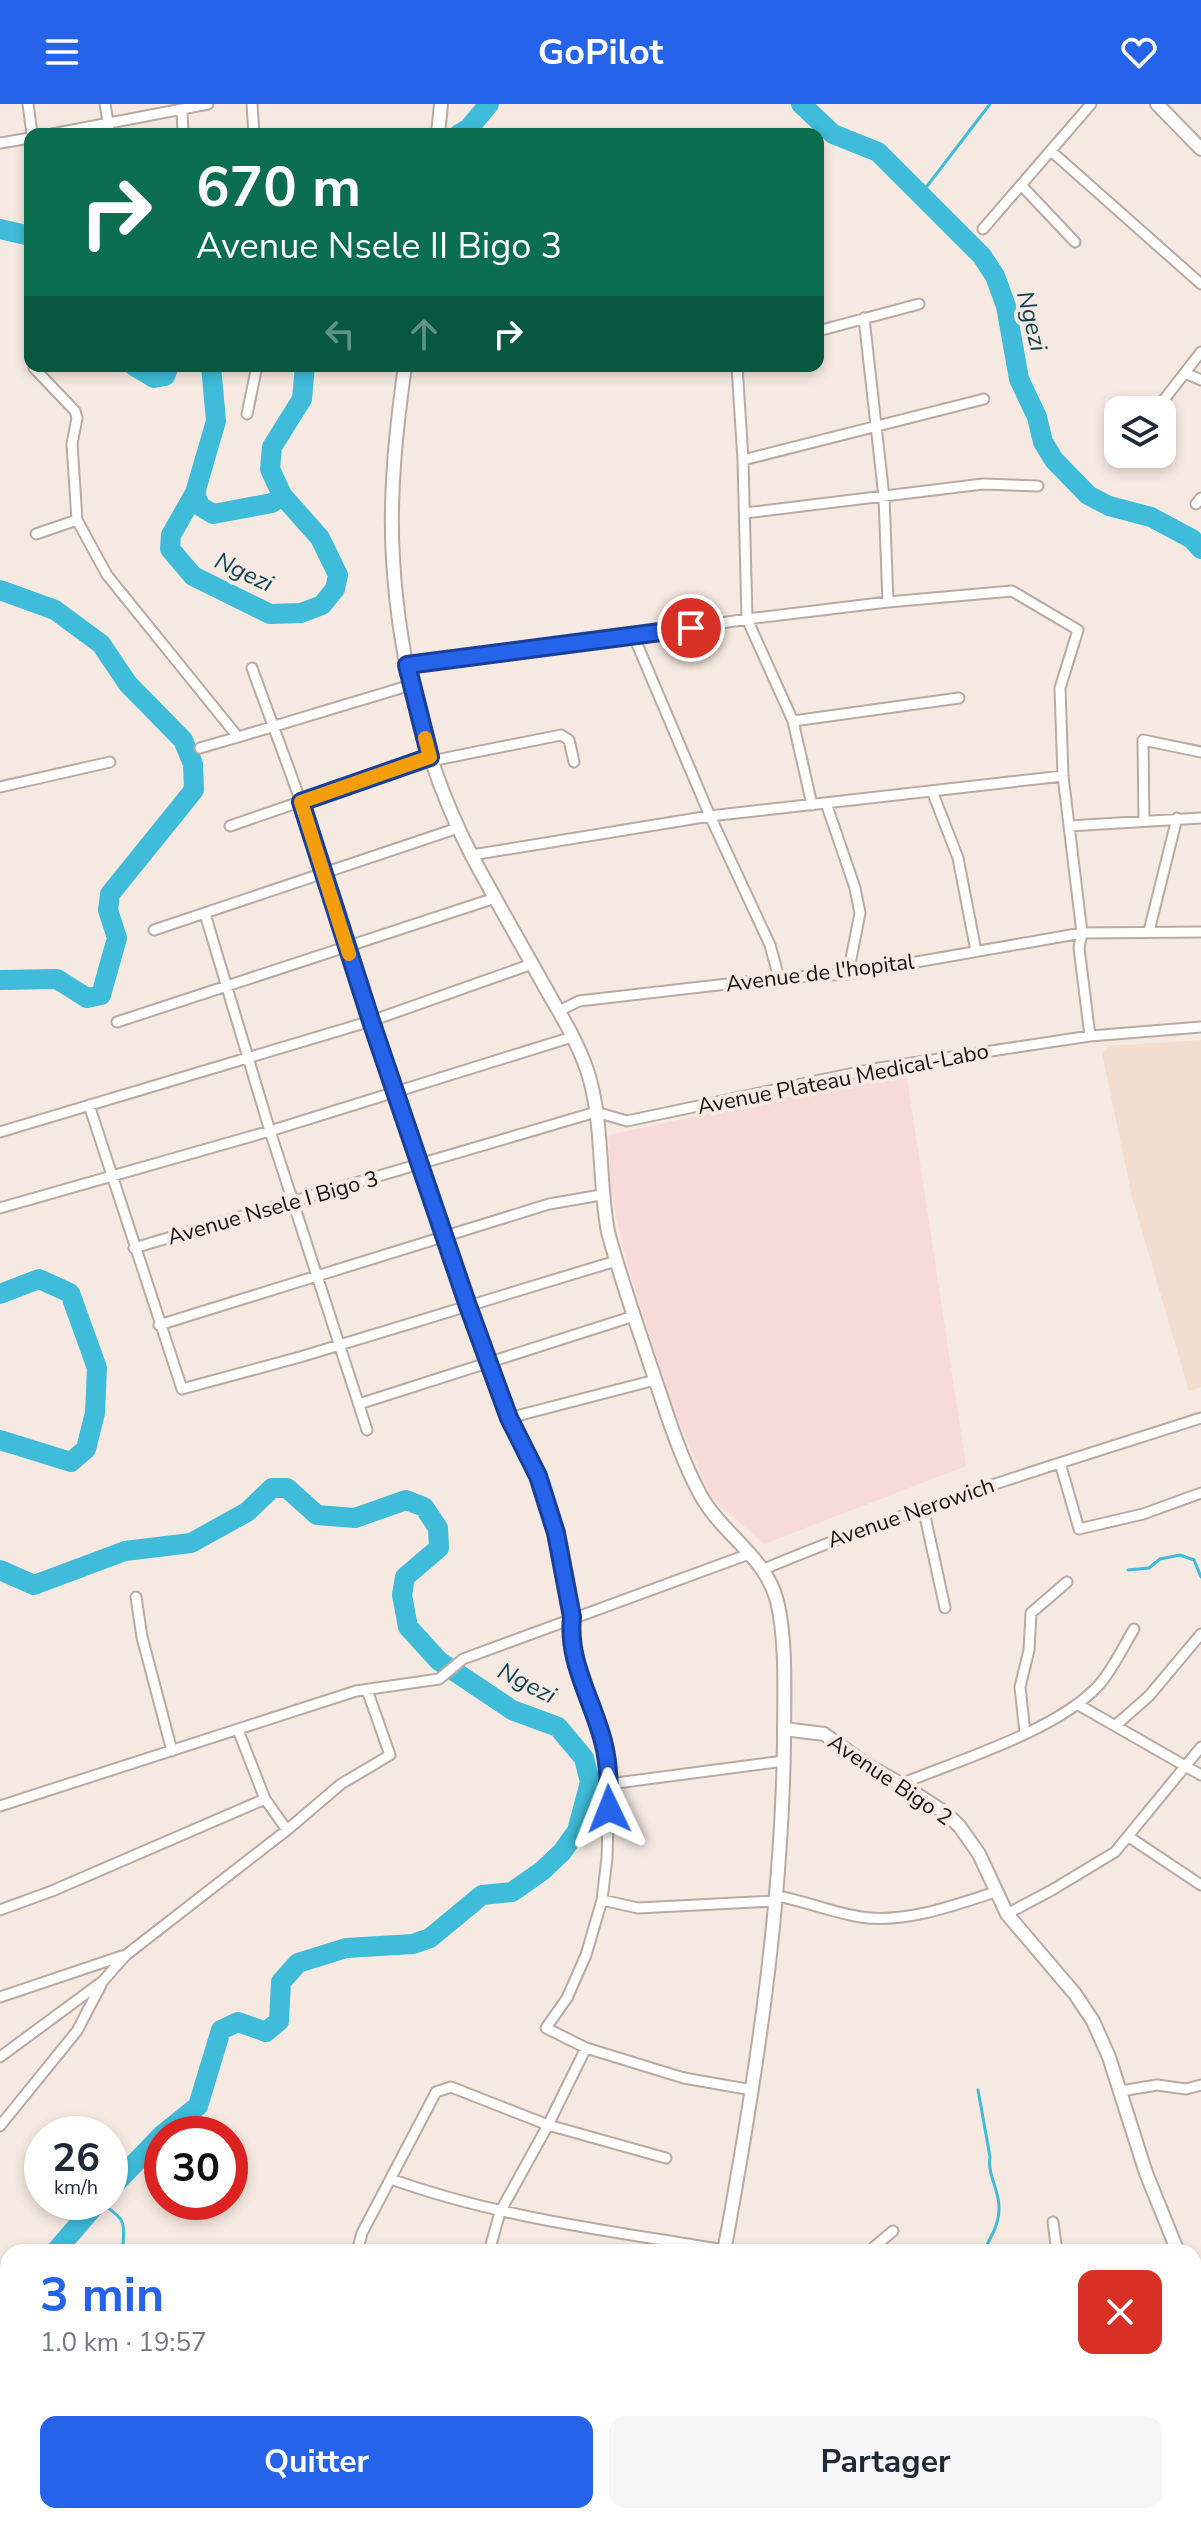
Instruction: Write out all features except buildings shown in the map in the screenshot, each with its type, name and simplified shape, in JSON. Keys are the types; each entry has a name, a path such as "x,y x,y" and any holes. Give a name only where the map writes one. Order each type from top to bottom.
{"street":[{"path":"28,104 30,128"},
{"path":"105,104 109,128"},
{"path":"113,128 208,104"},
{"path":"252,104 254,128"},
{"path":"438,128 441,104"},
{"path":"983,229 1091,104"},
{"path":"1157,104 1201,149"},
{"path":"182,111 183,128"},
{"path":"0,143 24,138"},
{"path":"1051,151 1201,284"},
{"path":"1021,185 1075,242"},
{"path":"824,329 919,304"},
{"path":"864,318 884,497 888,602"},
{"path":"1167,396 1201,352"},
{"path":"38,372 75,411 77,418 72,444 77,520 107,575 238,737"},
{"path":"247,414 256,372"},
{"path":"404,372 394,473 393,558 407,665 431,759 458,828 559,1011 587,1070 596,1112 601,1195 616,1261 685,1465 707,1507 764,1569 777,1602 783,1654 784,1761 776,1898 752,2090 725,2244"},
{"path":"737,372 747,619 793,721 812,805"},
{"path":"1185,373 1201,380"},
{"path":"743,460 984,399"},
{"path":"745,513 983,484 1038,486"},
{"path":"36,534 77,520"},
{"path":"407,665 634,637 747,619 1012,591 1078,630 1060,688 1063,776 1082,933 1079,948 1090,1036"},
{"path":"634,637 710,816 770,945 779,978"},
{"path":"252,668 301,802 371,1021 468,1306 509,1418 538,1476 556,1533 579,1675 605,1746 609,1784 607,1858 602,1900 586,1955 567,1998 546,2028 586,2048 684,2078 752,2090"},
{"path":"200,748 411,685"},
{"path":"793,721 959,698"},
{"path":"230,826 431,759 561,735 569,740 574,762"},
{"path":"1144,821 1143,740 1201,752"},
{"path":"0,787 110,762"},
{"path":"472,855 710,816 1063,776"},
{"path":"932,791 958,858 976,951"},
{"path":"826,803 855,888 860,913 848,974"},
{"path":"1149,931 1177,818"},
{"path":"1069,826 1201,818"},
{"path":"154,930 458,828"},
{"path":"117,1022 495,898"},
{"path":"205,914 270,1131 367,1430"},
{"name":"Avenue de l'hopital","path":"559,1011 579,1001 779,978 848,974 1082,933 1201,932"},
{"path":"0,1132 371,1021 532,964"},
{"name":"Avenue Plateau Medical-Labo","path":"596,1112 627,1121 873,1069 1090,1036 1201,1027"},
{"path":"0,1208 270,1131 572,1037"},
{"path":"89,1105 182,1389 341,1345 616,1261"},
{"name":"Avenue Nsele I Bigo 3","path":"134,1248 596,1112"},
{"path":"159,1325 549,1204 601,1195"},
{"path":"359,1404 634,1316"},
{"path":"509,1418 655,1380"},
{"name":"Avenue Nerowich","path":"764,1569 842,1536 923,1507 1201,1418"},
{"path":"1060,1463 1079,1529 1143,1514 1201,1493"},
{"path":"923,1507 945,1608"},
{"path":"0,1806 356,1691 439,1679 463,1659 749,1554"},
{"path":"1025,1733 1020,1687 1029,1650 1031,1613 1067,1582"},
{"path":"136,1597 142,1637 172,1751"},
{"path":"901,1784 1025,1733 1077,1704 1099,1685 1134,1629"},
{"path":"1116,1725 1149,1696 1201,1634"},
{"path":"0,2057 103,1981 126,1955 341,1784 390,1755 367,1690"},
{"path":"1077,1704 1201,1775"},
{"name":"Avenue Bigo 2","path":"784,1729 824,1734 867,1765 947,1814 960,1827 979,1854 1007,1914 1075,1994 1093,2021 1109,2057 1146,2173 1175,2244"},
{"path":"238,1730 265,1799 287,1830"},
{"path":"1007,1914 1115,1852 1201,1747"},
{"path":"609,1784 784,1761"},
{"path":"0,1910 52,1891 265,1799"},
{"path":"1129,1837 1201,1885"},
{"path":"602,1900 638,1908 776,1898 877,1919 946,1908 995,1892"},
{"path":"0,1997 126,1955"},
{"path":"0,2126 77,2031 103,1981"},
{"path":"491,2244 500,2212 586,2048"},
{"path":"1121,2091 1157,2085 1186,2089 1201,2085"},
{"path":"359,2244 436,2092 451,2087 548,2125 666,2158"},
{"path":"391,2179 500,2212 684,2244"},
{"path":"1053,2222 1056,2244"},
{"path":"878,2244 893,2231"}],"shaded area":[{"path":"1201,1040 1201,1387 1189,1391 1132,1197 1102,1053 1109,1046"},
{"path":"906,1071 966,1466 764,1544 712,1498 671,1403 626,1260 611,1193 608,1135"}],"waterway":[{"name":"Ngezi","path":"469,128 489,104"},
{"name":"Ngezi","path":"801,104 833,134 878,152 982,256 995,276 1006,306 1019,379 1037,417 1043,442 1054,460 1088,495 1109,506 1151,517 1192,539 1201,549"},
{"path":"921,194 990,104"},
{"name":"Ngezi","path":"0,229 24,235"},
{"name":"Ngezi","path":"144,372 154,378 165,376 167,372"},
{"name":"Ngezi","path":"212,372 216,421 195,493 171,535 170,549 193,576 270,614 301,613 322,605 335,589 338,575 320,538 282,495 270,469 272,447 302,399 304,372"},
{"path":"195,493 200,506 213,514 272,503 282,495"},
{"name":"Ngezi","path":"0,590 55,610 101,644 128,684 183,740 193,764 194,790 110,894 108,910 117,938 101,995 87,998 57,979 0,980"},
{"name":"Ngezi","path":"0,1294 39,1279 70,1293 97,1368 95,1413 86,1449 71,1462 0,1440"},
{"name":"Ngezi","path":"0,1570 34,1585 125,1551 191,1543 247,1512 272,1488 287,1488 317,1515 355,1518 406,1500 424,1507 438,1528 439,1548 405,1577 402,1595 408,1627 439,1661 512,1710 558,1727 584,1758 590,1782 577,1831 562,1852 542,1871 512,1892 482,1895 430,1938 413,1944 346,1948 298,1963 281,1982 279,2021 266,2032 238,2022 221,2030 198,2106 186,2116"},
{"path":"1128,1570 1149,1568 1160,1559 1180,1555 1194,1560 1201,1577"},
{"path":"978,2090 999,2209 996,2226 987,2244"},
{"name":"Ngezi","path":"128,2170 144,2154"},
{"name":"Ngezi","path":"62,2244 83,2220"},
{"path":"121,2220 123,2244"}],"slow traffic":[{"path":"349,954 301,802 430,757 425,738"}],"route":[{"path":"609,1809 605,1746 579,1675 556,1533 538,1476 509,1418 468,1306 371,1021 301,802 430,757 407,665 691,628"}]}
